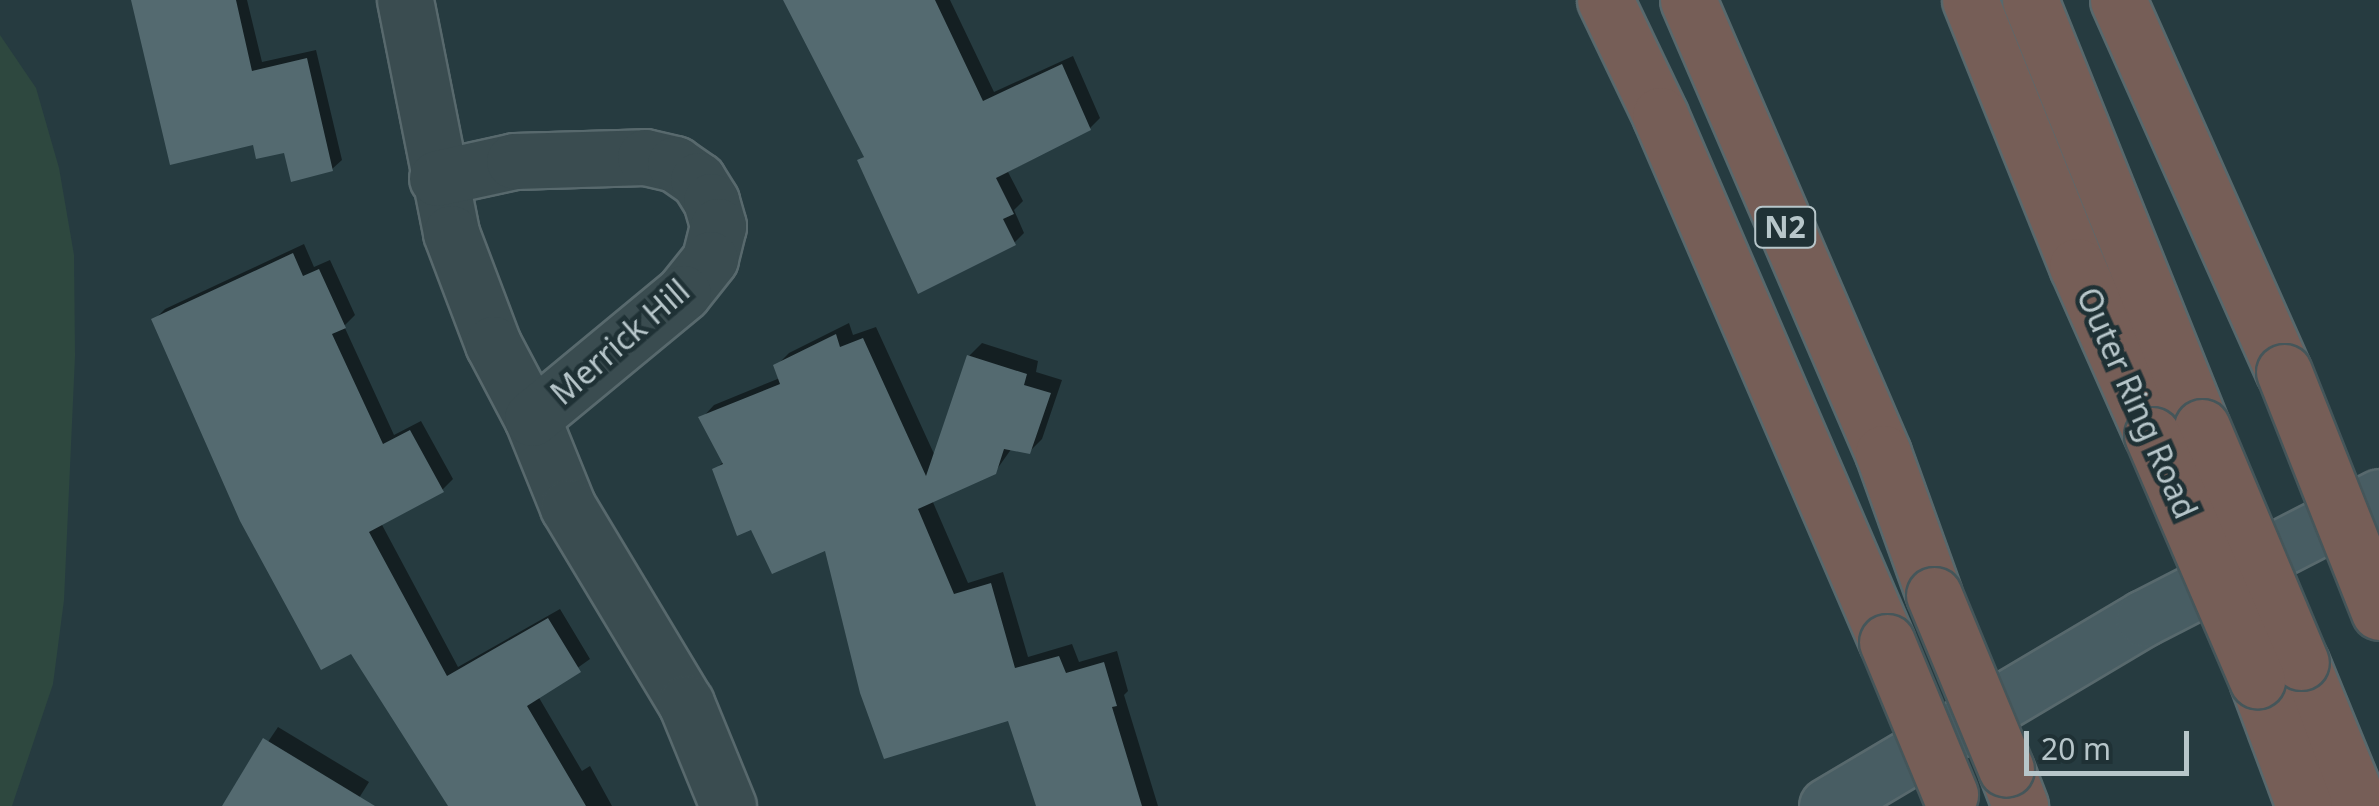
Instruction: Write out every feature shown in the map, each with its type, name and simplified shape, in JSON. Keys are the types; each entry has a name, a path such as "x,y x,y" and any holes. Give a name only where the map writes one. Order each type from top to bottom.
{"highway":[{"path":"1605,0 1660,116 1953,800"},
{"path":"1674,0 1883,453"},
{"name":"N2","path":"1688,0 1883,453 1934,594 2013,787"},
{"name":"Outer Ring Road","path":"1970,0 2177,431 2279,671 2304,806"},
{"path":"2030,0 2177,431"},
{"path":"2118,0 2284,372 2379,612"},
{"path":"2279,671 2360,806"}],"street":[{"name":"Merrick Hill","path":"405,0 451,234 493,344 532,418 568,507 686,703 728,806"},
{"name":"Merrick Hill","path":"437,178 514,160 644,157 675,164 698,180 711,202 718,226 710,259 683,293 532,418"},
{"path":"1827,806 2144,618 2379,498"}],"green space":[{"path":"0,35 36,88 59,168 74,255 75,356 64,600 53,684 12,806 0,806"}],"building":[{"path":"131,0 236,0 252,71 307,58 333,171 291,182 284,153 256,159 253,145 170,165"},
{"path":"783,0 935,0 983,101 1062,64 1091,130 996,178 1014,214 1003,219 1016,245 918,294 857,160 864,157"},
{"path":"293,253 303,276 319,269 346,328 332,334 383,444 410,430 444,492 369,532 447,676 548,618 581,672 527,706 586,806 448,806 351,654 321,670 240,521 151,319"},
{"path":"836,334 840,347 863,338 926,476 967,355 1027,374 1024,385 1051,393 1030,454 1004,449 996,474 918,509 954,594 991,583 1015,668 1059,656 1066,673 1104,662 1117,706 1112,707 1142,806 1036,806 1008,721 884,759 860,693 825,551 772,574 751,530 737,536 712,469 723,464 698,417 780,384 773,365"},
{"path":"263,738 375,806 222,806"}]}
